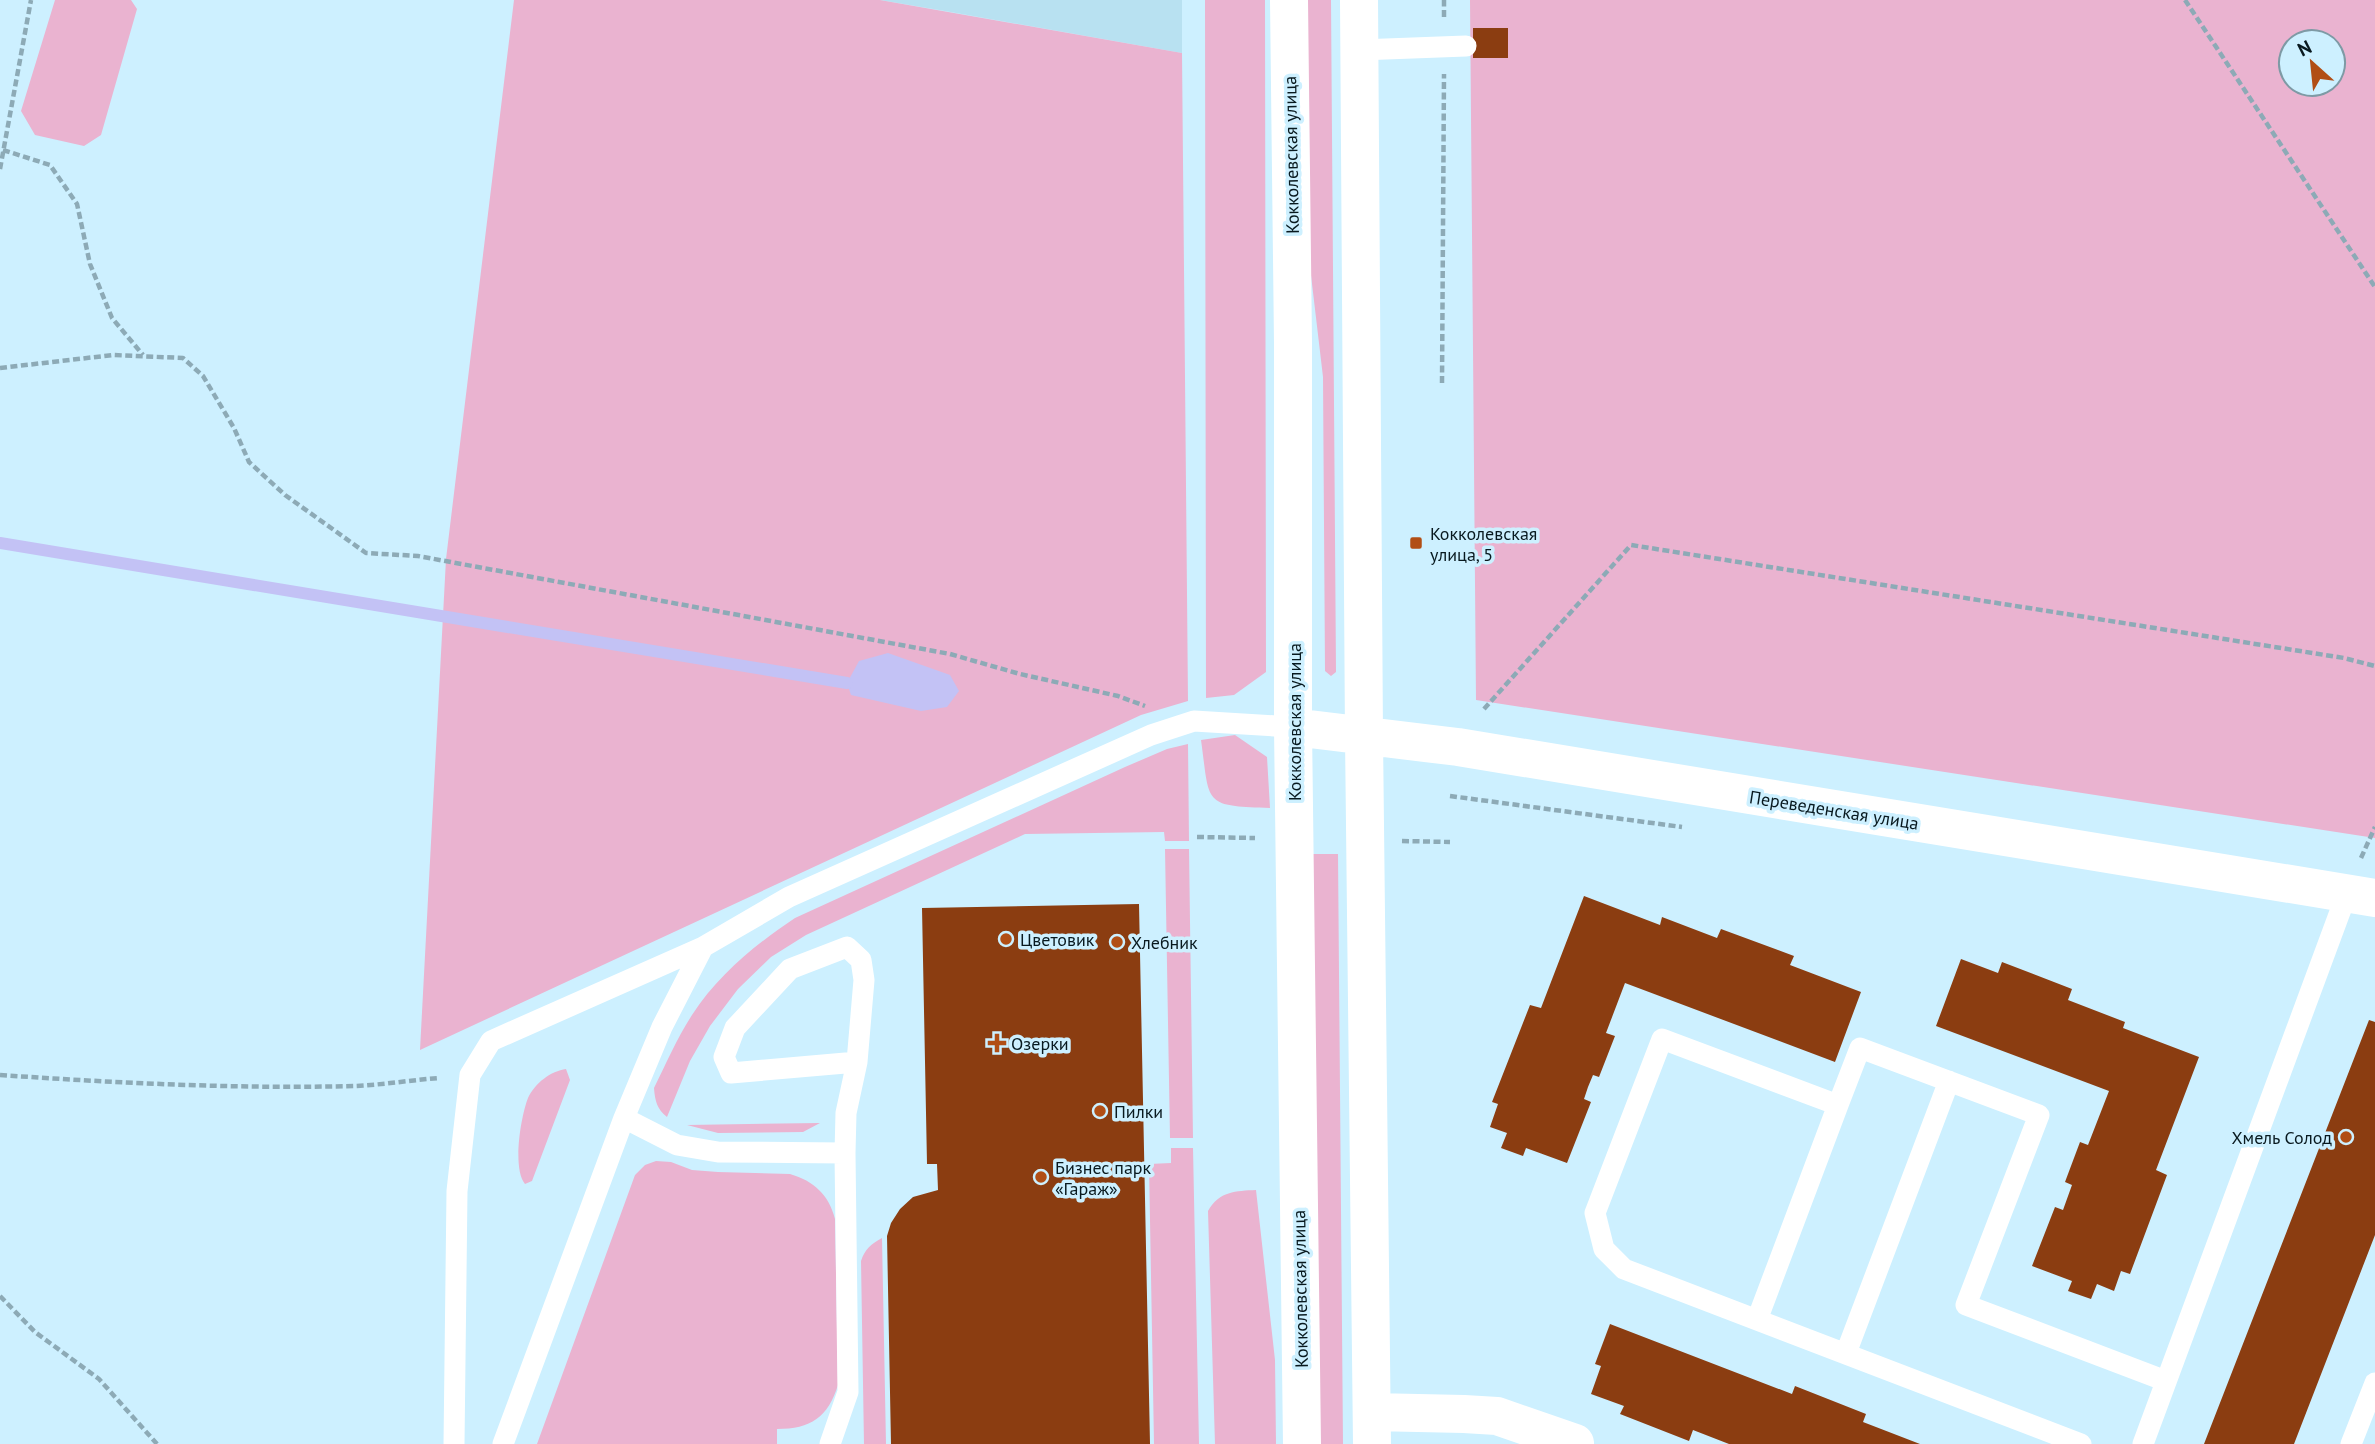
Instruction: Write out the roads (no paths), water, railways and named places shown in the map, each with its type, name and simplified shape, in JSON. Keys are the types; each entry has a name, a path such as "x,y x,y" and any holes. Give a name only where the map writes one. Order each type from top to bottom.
{"street":[{"name":"Кокколевская улица","path":"1289,0 1293,343 1293,727 1302,1444"},
{"path":"1359,0 1372,1428 1464,1413 1497,1416 1577,1443"},
{"name":"Переведенская улица","path":"1293,727 1458,747 2361,896"}],"lane":[{"path":"1359,50 1466,46"},
{"path":"454,1444 457,1191 470,1075 491,1041 703,947 789,897 1151,735 1194,720 1293,727"},
{"path":"2143,1444 2361,896"},
{"path":"503,1444 624,1118 662,1027 703,947"},
{"path":"831,1444 848,1392 846,1113 858,1062 864,981 861,960 848,947 790,969 735,1028 723,1057 731,1073 858,1062"},
{"path":"1838,1105 1662,1039 1595,1213 1604,1249 1624,1269 2081,1444"},
{"path":"1757,1320 1860,1048 2039,1115 1966,1305 2166,1381"},
{"path":"1846,1353 1949,1082"},
{"path":"624,1118 677,1145 718,1152 845,1153"},
{"path":"2351,1444 2375,1382"}],"water":[{"path":"888,653 950,675 959,691 947,707 921,711 851,695 847,683 859,661"}],"waterway":[{"path":"0,543 847,683"}],"place":[{"name":"Кокколевская улица, 5","path":"1416,543"},
{"name":"Цветовик","path":"1006,939"},
{"name":"Хлебник","path":"1117,942"},
{"name":"Озерки","path":"997,1043"},
{"name":"Пилки","path":"1100,1111"},
{"name":"Хмель Солод","path":"2346,1137"},
{"name":"Бизнес парк «Гараж»","path":"1041,1177"}]}
